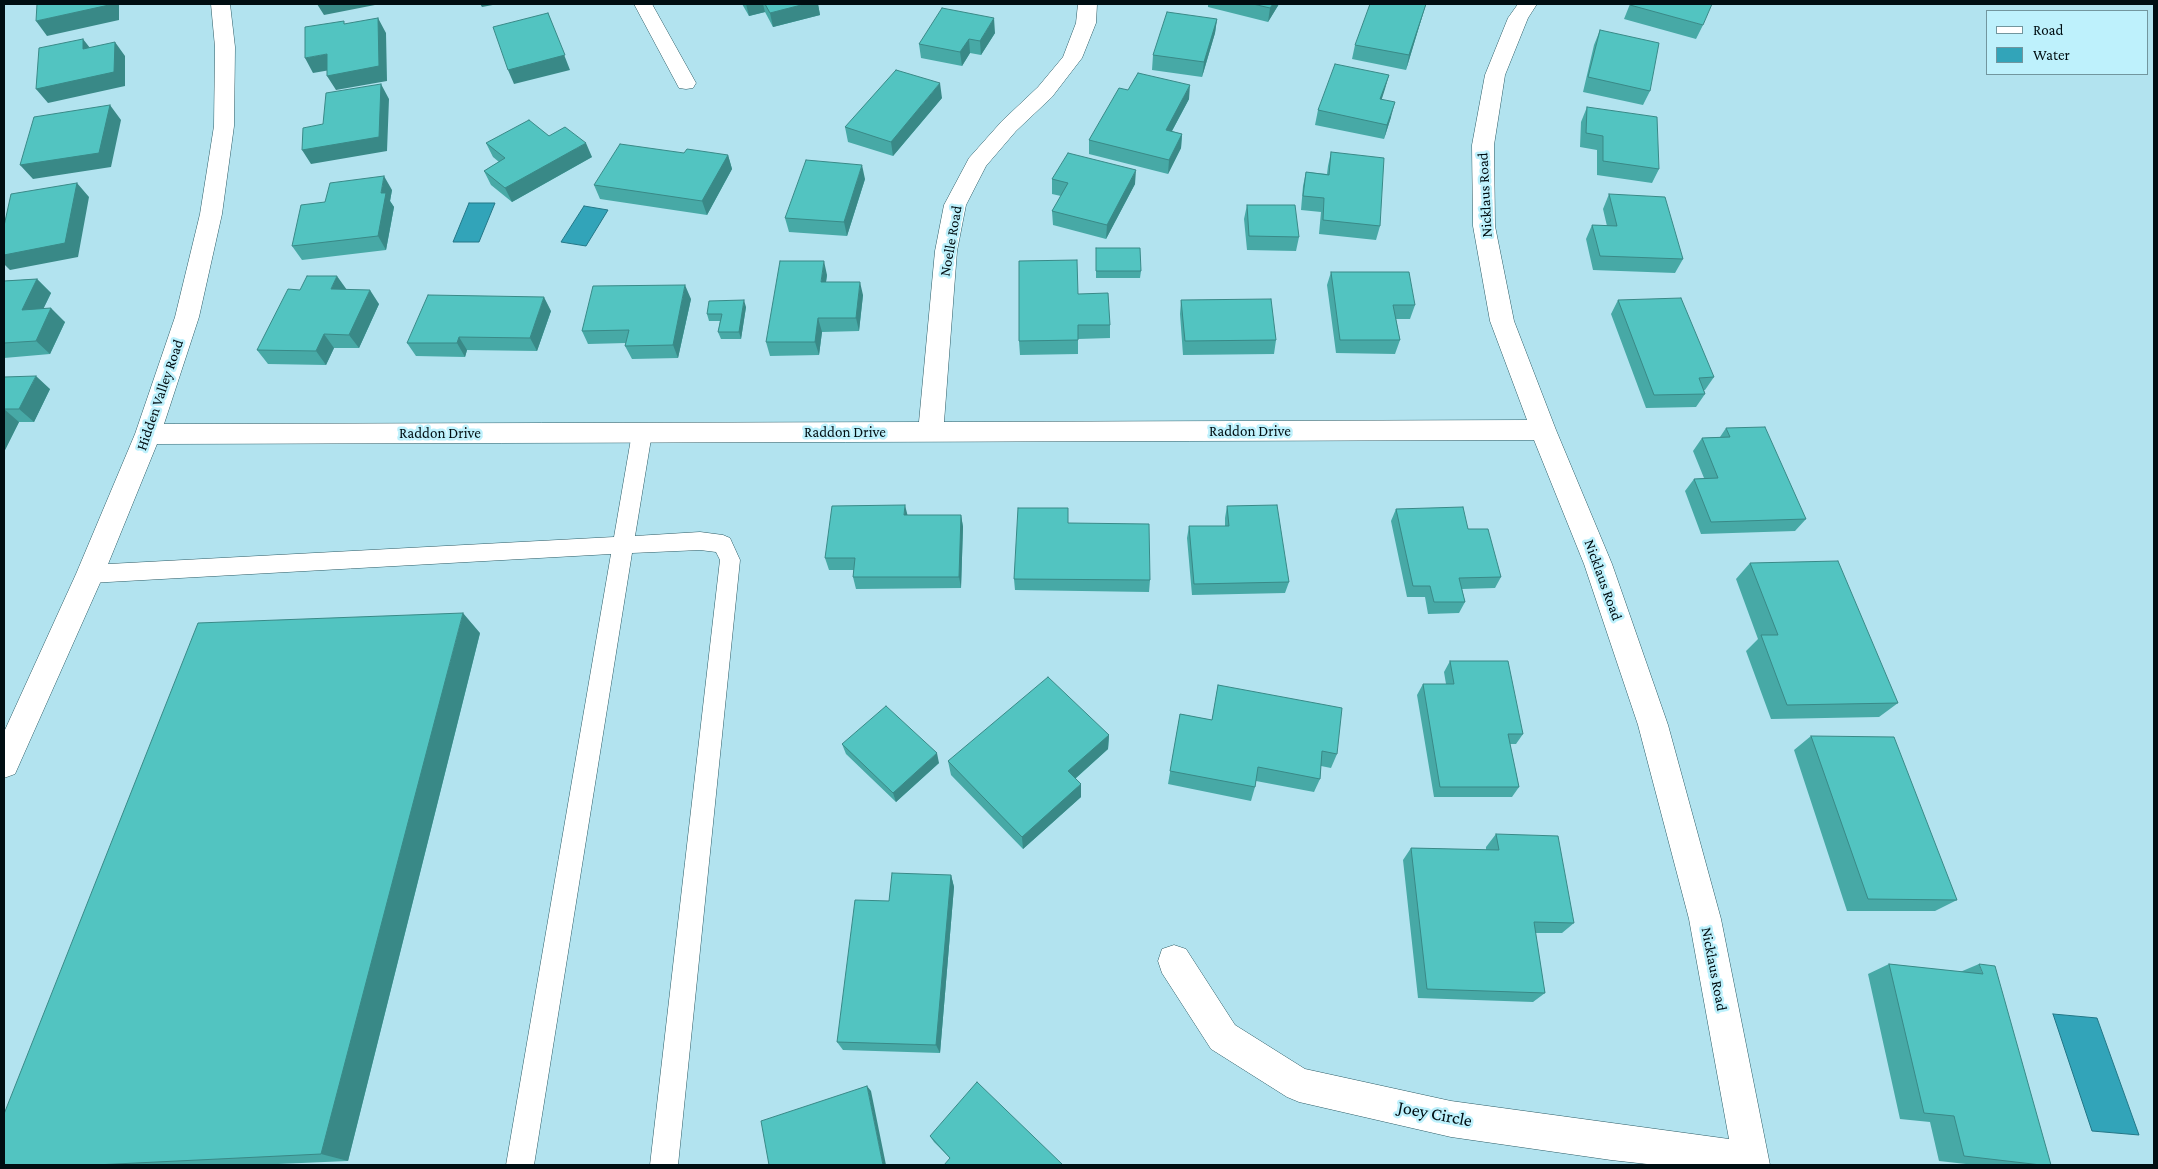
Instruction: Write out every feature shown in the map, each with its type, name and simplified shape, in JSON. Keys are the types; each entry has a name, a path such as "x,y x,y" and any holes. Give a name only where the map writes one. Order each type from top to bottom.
{"street":[{"name":"Hidden Valley Road","path":"4,764 90,574 148,434 187,317 211,214 224,126 225,47 220,4"},
{"path":"643,4 686,83"},
{"name":"Noelle Road","path":"931,432 946,251 955,205 977,163 1009,126 1045,92 1072,58 1086,23 1087,4"},
{"name":"Nicklaus Road","path":"1528,4 1518,18 1495,75 1483,145 1484,226 1502,321 1543,430 1598,564 1653,725 1704,919 1751,1162"},
{"name":"Raddon Drive","path":"148,434 1543,430"},
{"name":"Joey Circle","path":"1174,961 1223,1037 1299,1085 1451,1119 1751,1162"}],"lane":[{"path":"520,1165 642,433"},
{"path":"90,574 700,541 723,544 730,560 664,1165"}],"water":[{"path":"469,203 495,203 479,242 453,242"},
{"path":"584,206 608,210 586,246 561,242"},
{"path":"2053,1014 2097,1018 2139,1135 2092,1131"}],"building":[{"path":"37,4 109,4 109,5 36,21"},
{"path":"765,4 805,4 770,13"},
{"path":"1253,4 1273,4 1270,8"},
{"path":"1370,4 1426,4 1409,55 1355,45"},
{"path":"1630,4 1712,4 1703,25"},
{"path":"942,8 994,18 980,41 969,39 960,52 919,44"},
{"path":"1167,12 1217,19 1204,62 1153,55"},
{"path":"548,13 565,55 508,70 493,27"},
{"path":"378,18 379,66 327,76 327,54 305,58 305,27 344,21 344,24"},
{"path":"1600,30 1659,43 1650,91 1588,77"},
{"path":"83,39 83,49 115,42 114,72 36,89 39,48"},
{"path":"1335,64 1389,75 1380,99 1395,102 1387,125 1318,110"},
{"path":"896,70 940,83 891,142 845,127"},
{"path":"1138,73 1190,85 1166,130 1182,134 1169,160 1089,140 1119,88 1128,90"},
{"path":"381,84 379,137 302,150 303,128 323,124 326,93"},
{"path":"110,105 99,153 20,165 34,117"},
{"path":"1587,107 1657,117 1659,169 1603,161 1603,136 1586,133"},
{"path":"529,120 549,136 565,127 586,143 505,188 484,171 505,158 486,143"},
{"path":"620,144 684,153 687,149 728,155 702,201 594,185"},
{"path":"1331,152 1384,158 1380,226 1323,220 1324,198 1303,196 1306,172 1329,175"},
{"path":"1068,153 1136,170 1107,225 1052,211 1068,183 1052,179"},
{"path":"806,160 862,165 844,222 785,218"},
{"path":"384,176 381,193 386,193 378,236 292,246 301,205 325,202 330,183"},
{"path":"77,183 65,243 4,255 4,226 11,194"},
{"path":"1609,194 1665,197 1683,259 1600,256 1592,225 1617,226"},
{"path":"1247,205 1295,205 1299,237 1249,236"},
{"path":"1096,248 1140,248 1141,271 1096,271"},
{"path":"1077,260 1078,294 1108,293 1110,325 1078,325 1078,340 1019,341 1019,261"},
{"path":"780,261 824,261 821,282 860,282 856,318 818,318 815,342 766,342"},
{"path":"1331,272 1409,272 1415,305 1393,305 1400,340 1340,340"},
{"path":"307,276 337,276 331,289 370,290 349,335 324,334 316,351 257,350 288,289 300,290"},
{"path":"37,279 22,310 51,308 36,341 4,343 4,281"},
{"path":"685,285 673,345 625,346 629,330 582,331 593,286"},
{"path":"428,295 544,297 530,338 459,337 457,343 407,343"},
{"path":"1681,298 1714,377 1699,378 1705,394 1654,395 1618,300"},
{"path":"1271,299 1276,340 1185,341 1181,300"},
{"path":"744,300 739,332 718,332 722,314 707,314 709,301"},
{"path":"36,376 19,409 4,409 4,377"},
{"path":"1765,427 1806,519 1711,522 1694,479 1718,478 1702,438 1730,437 1726,428"},
{"path":"905,505 904,515 961,515 959,577 853,577 855,558 825,558 832,506"},
{"path":"1277,505 1289,582 1194,584 1189,526 1229,526 1227,506"},
{"path":"1463,507 1468,529 1488,529 1501,577 1459,578 1465,602 1434,602 1430,586 1413,586 1396,509"},
{"path":"1018,508 1068,508 1068,523 1149,524 1150,580 1014,579"},
{"path":"1838,561 1898,703 1787,705 1761,635 1778,635 1750,563"},
{"path":"463,613 321,1154 95,1165 4,1165 4,1114 198,623"},
{"path":"1450,661 1508,661 1523,734 1508,734 1519,787 1440,787 1423,684 1454,684"},
{"path":"1048,677 1109,735 1068,771 1081,784 1022,837 948,761"},
{"path":"1218,685 1342,708 1337,754 1322,751 1320,779 1258,767 1255,787 1170,771 1180,714 1212,720"},
{"path":"886,706 937,753 893,793 842,744"},
{"path":"1811,736 1894,737 1957,900 1868,899"},
{"path":"1496,834 1558,836 1574,923 1534,922 1545,993 1427,989 1411,848 1499,850"},
{"path":"892,873 951,875 936,1045 837,1042 855,900 889,901"},
{"path":"1889,964 1983,974 1979,964 1995,966 2051,1165 1964,1156 1954,1116 1924,1113"},
{"path":"977,1082 1063,1165 944,1165 950,1158 930,1136"},
{"path":"867,1086 883,1165 769,1165 761,1121"}]}
